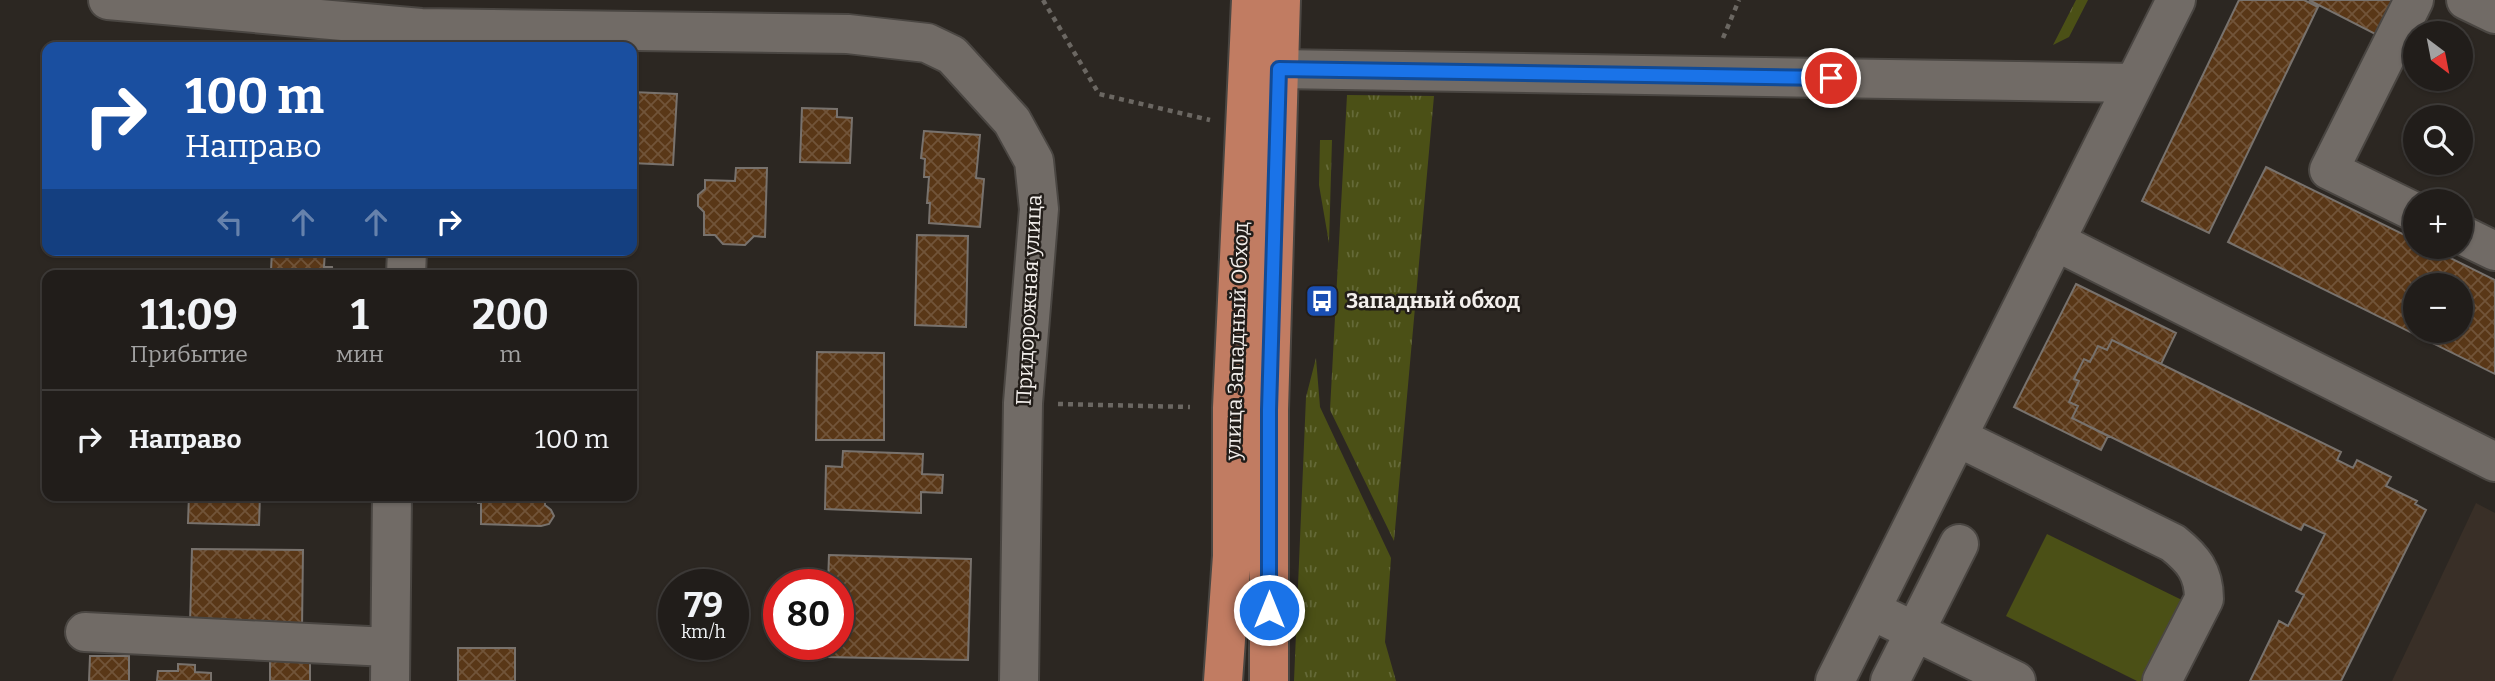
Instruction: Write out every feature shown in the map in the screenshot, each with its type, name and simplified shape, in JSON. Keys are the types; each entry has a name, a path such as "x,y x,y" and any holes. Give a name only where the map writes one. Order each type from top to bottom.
{"highway":[{"name":"улица Западный Обход","path":"1223,681 1232,556 1232,408 1251,0"},
{"name":"улица Западный Обход","path":"1269,681 1269,410 1281,0"}],"street":[{"name":"Придорожная улица","path":"108,0 420,37 848,34 927,43 952,55 979,81 1012,121 1034,161 1039,209 1023,403 1020,681"},
{"path":"1835,681 2176,0"},
{"path":"2403,206 2329,170 2414,0"},
{"path":"2466,0 2495,14"},
{"path":"1279,69 2134,83"},
{"path":"2473,240 2495,251"},
{"path":"2055,241 2495,463"},
{"path":"1957,437 2173,543 2198,567 2204,584 2204,599 2162,681"},
{"path":"85,632 389,664 392,501"},
{"path":"1890,681 1959,544"},
{"path":"1871,610 2016,681"}],"path":[{"path":"1043,0 1100,94 1213,121"},
{"path":"1723,38 1739,0"},
{"path":"1023,403 1190,407"}],"shaded area":[{"path":"2476,503 2495,513 2495,681 2392,681"}],"green space":[{"path":"2076,0 2088,0 2069,37 2053,45"},
{"path":"1347,95 1434,96 1394,541 1330,410"},
{"path":"1320,140 1332,140 1329,243 1319,185"},
{"path":"1316,358 1320,407 1391,558 1385,642 1396,681 1294,681 1306,397"},
{"path":"2047,534 2184,601 2144,681 2137,681 2006,616"}],"building":[{"path":"2239,0 2304,0 2318,7 2209,233 2142,201"},
{"path":"2309,0 2403,0 2383,38"},
{"path":"637,92 677,94 673,165 637,163"},
{"path":"802,108 837,109 837,117 852,118 850,163 800,162"},
{"path":"924,131 980,135 976,178 984,179 980,227 929,223 929,177 924,177 925,159 921,158"},
{"path":"2266,167 2403,234 2403,259 2452,259 2495,280 2495,374 2432,343 2473,343 2473,273 2403,273 2403,329 2228,242"},
{"path":"736,168 767,168 765,237 754,236 745,245 723,244 715,235 704,235 704,212 698,206 698,195 705,189 705,180 735,181"},
{"path":"917,235 968,236 966,327 915,325"},
{"path":"272,256 325,256 324,267 332,267 332,270 271,270"},
{"path":"2076,284 2176,333 2161,364 2112,340 2107,350 2098,346 2090,362 2084,359 2074,379 2079,381 2069,402 2078,406 2072,418 2108,436 2101,450 2014,407"},
{"path":"2112,340 2341,452 2337,460 2353,468 2357,460 2391,477 2386,486 2417,501 2415,504 2426,510 2341,681 2250,681 2279,621 2288,626 2304,595 2296,591 2325,534 2304,524 2301,530 2072,418 2078,406 2069,402 2079,381 2074,379 2084,359 2090,362 2098,346 2107,350"},
{"path":"817,352 884,353 884,440 816,440"},
{"path":"843,451 923,454 922,474 943,475 942,493 921,492 921,513 825,509 826,466 842,467"},
{"path":"189,501 260,501 259,525 188,523"},
{"path":"545,501 554,516 549,524 541,526 481,524 481,503 478,503"},
{"path":"192,549 303,550 302,628 190,624"},
{"path":"829,555 971,559 968,660 854,658 854,569 829,569"},
{"path":"458,648 515,648 515,681 458,681"},
{"path":"90,656 129,656 129,681 89,681"},
{"path":"270,660 310,662 310,681 270,681"},
{"path":"178,664 195,665 195,672 211,673 211,681 157,681 158,671 178,671"}],"place":[{"name":"Западный обход","path":"1322,301"}],"route":[{"path":"1269,610 1269,410 1279,69 1831,78"}]}
